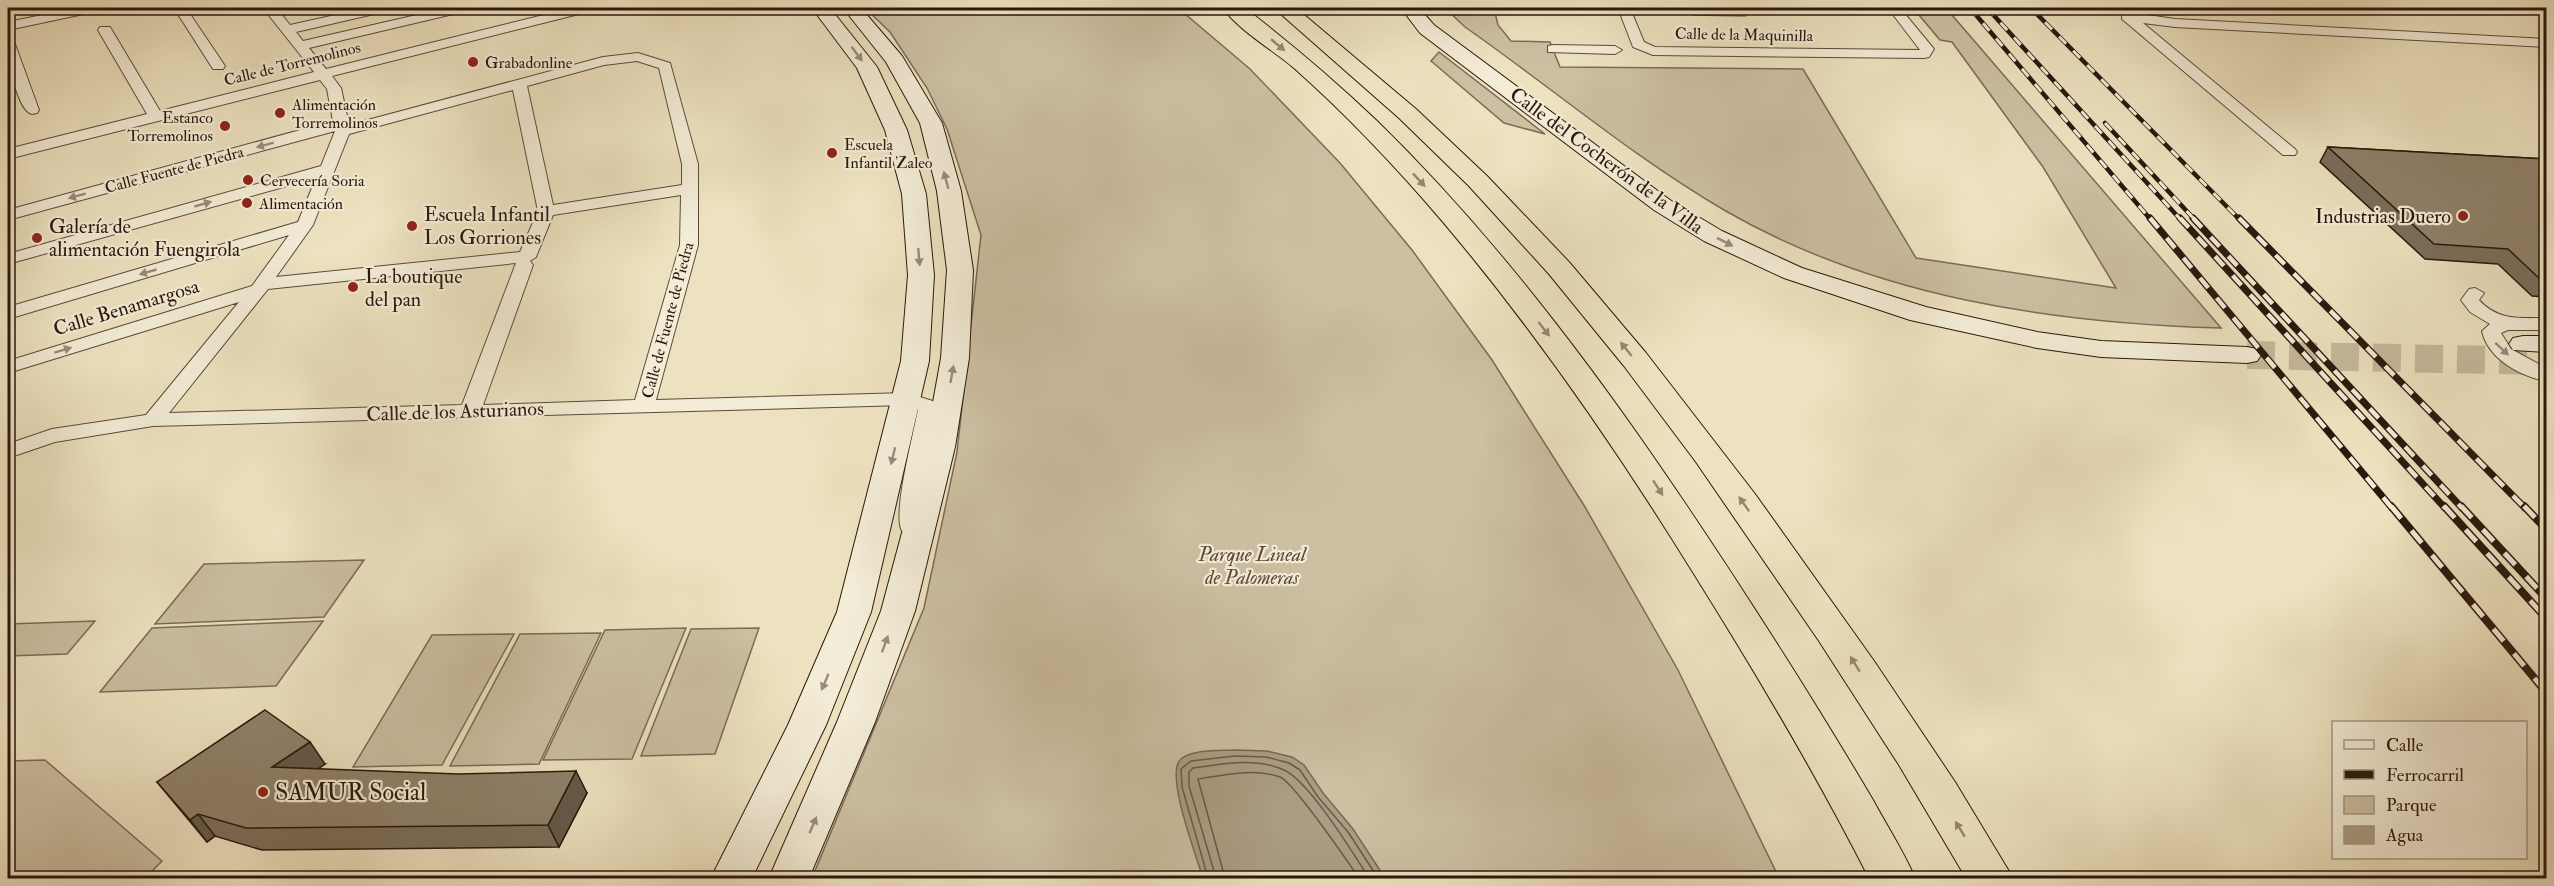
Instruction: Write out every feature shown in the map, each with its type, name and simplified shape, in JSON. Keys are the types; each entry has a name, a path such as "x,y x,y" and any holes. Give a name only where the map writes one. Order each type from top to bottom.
{"highway":[{"path":"1233,8 1313,75 1382,140 1450,214 1515,292 1580,376 1654,482 1760,645 1892,879"},
{"path":"1284,8 1413,118 1478,182 1550,259 1627,349 1724,476 1840,639 1990,879"}],"street":[{"path":"8,8 11,25 92,8"},
{"path":"180,8 218,66"},
{"path":"271,10 295,8"},
{"path":"287,30 382,8"},
{"path":"300,46 461,8"},
{"name":"Calle de Torremolinos","path":"8,154 586,8"},
{"path":"731,879 807,725 854,612 915,361 921,275 914,195 896,130 867,67 821,8"},
{"path":"789,879 856,722 897,611 940,447 955,358 960,270 949,191 931,123 895,60 852,8"},
{"name":"Calle del Cocherón de la Villa","path":"1410,8 1427,29 1662,205 1713,236 1793,273 1919,314 2037,340 2101,348 2239,347 2014,320 1924,300 1849,277 1789,254 1725,222 1679,194 1470,43 1432,8"},
{"name":"Calle de la Maquinilla","path":"1624,8 1638,44 1653,51 1920,55 1927,51 1894,8"},
{"path":"153,420 260,287 305,225 342,127 334,88 271,10"},
{"path":"2123,12 2175,23 2547,43"},
{"path":"2123,12 2289,152"},
{"path":"105,30 155,116"},
{"path":"8,44 32,110"},
{"path":"1553,50 1615,50"},
{"name":"Calle de Fuente de Piedra","path":"342,127 603,61 638,57 665,66 690,164 689,245 644,406"},
{"path":"519,84 546,211 690,189"},
{"name":"Calle Fuente de Piedra","path":"8,215 342,127"},
{"path":"8,259 328,169"},
{"name":"Calle Benamargosa","path":"8,367 260,287 527,257 546,211"},
{"name":"Calle Benamargosa","path":"8,313 305,225"},
{"path":"470,411 524,265"},
{"path":"2475,293 2470,300 2474,306 2535,351 2547,324"},
{"path":"897,611 910,532 910,501 929,406 907,399"},
{"name":"Calle de los Asturianos","path":"8,451 52,436 153,420 907,399"}],"green space":[{"name":"Parque Lineal de Palomeras","path":"865,8 1178,8 1250,69 1340,163 1412,250 1492,360 1585,507 1678,670 1779,878 812,878 924,608 957,452 981,235 947,129 927,88 890,32"},
{"path":"1445,8 1494,8 1498,25 1511,41 1550,42 1560,67 1803,69 1916,258 2116,288 2043,167 1952,42 1940,40 1913,8 1946,8 2221,328 2092,320 1965,300 1902,284 1841,264 1781,240 1724,210 1625,145 1465,27"},
{"path":"1690,8 1740,8 1745,16 1693,15"},
{"path":"1439,52 1545,134 1504,123 1431,61"},
{"path":"364,560 324,617 155,624 204,564"},
{"path":"95,621 67,654 8,656 8,624"},
{"path":"323,621 276,686 100,692 152,628"},
{"path":"686,628 632,759 543,760 605,630"},
{"path":"759,628 715,754 641,756 691,629"},
{"path":"601,633 539,764 450,766 520,634"},
{"path":"514,634 442,765 353,767 432,635"},
{"path":"45,760 162,861 145,878 8,878 8,761"}],"water":[{"path":"1235,750 1267,751 1292,757 1304,765 1323,793 1353,829 1385,878 1203,878 1183,816 1176,780 1177,767 1181,759 1192,754"}],"building":[{"name":"Industrias Duero","path":"2328,147 2547,159 2547,281 2542,281 2508,249 2434,244"},
{"name":"SAMUR Social","path":"265,710 310,742 272,767 458,774 576,771 548,825 246,828 198,814 190,820 157,782"}],"tunnel":[{"path":"2247,355 2544,361"}],"railway":[{"path":"1970,8 2151,220"},
{"path":"1987,8 2181,220"},
{"path":"2031,8 2240,220"},
{"path":"2105,123 2195,220"},
{"path":"2150,218 2392,508"},
{"path":"2180,218 2445,508"},
{"path":"2193,218 2462,508"},
{"path":"2239,218 2525,508"},
{"path":"2391,506 2546,692"},
{"path":"2444,506 2546,618"},
{"path":"2461,506 2546,598"},
{"path":"2524,506 2546,529"}],"place":[{"name":"Grabadonline","path":"473,62"},
{"name":"Alimentación Torremolinos","path":"280,113"},
{"name":"Estanco Torremolinos","path":"225,126"},
{"name":"Escuela Infantil Zaleo","path":"832,153"},
{"name":"Cervecería Soria","path":"248,180"},
{"name":"Alimentación","path":"247,203"},
{"name":"Industrias Duero","path":"2463,216"},
{"name":"Escuela Infantil Los Gorriones","path":"412,226"},
{"name":"Galería de alimentación Fuengirola","path":"37,238"},
{"name":"La boutique del pan","path":"353,287"},
{"name":"SAMUR Social","path":"263,792"}]}
